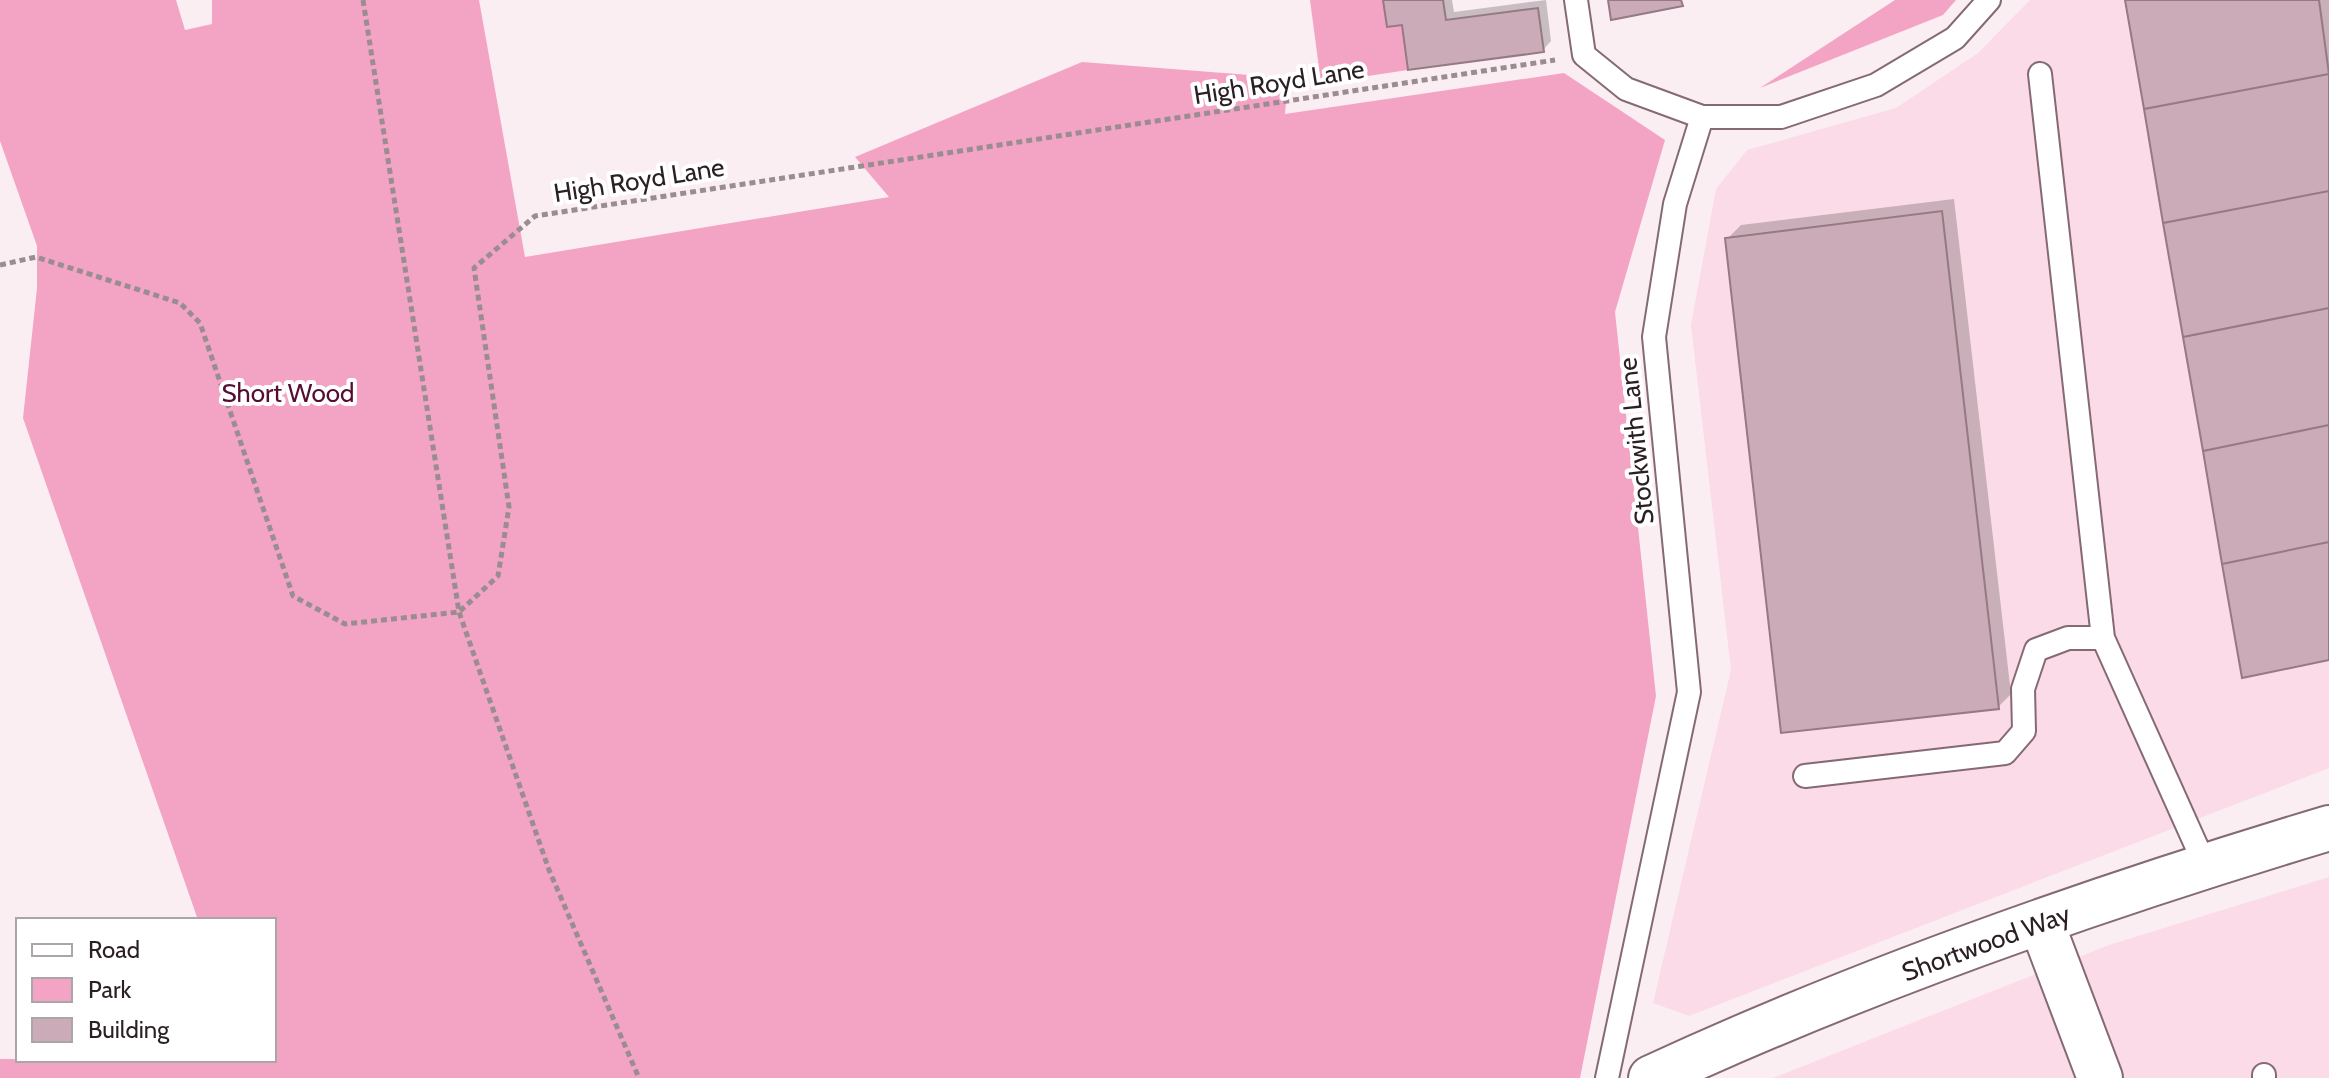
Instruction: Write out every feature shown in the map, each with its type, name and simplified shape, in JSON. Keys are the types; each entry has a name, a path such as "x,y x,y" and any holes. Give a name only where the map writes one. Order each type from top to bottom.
{"street":[{"name":"Shortwood Way","path":"1651,1078 1759,1028 2041,922 2205,865 2329,828"},
{"path":"2041,922 2100,1078"}],"lane":[{"path":"1576,0 1584,55 1626,89 1702,117 1781,117 1876,85 1955,38 1989,0"},
{"path":"2040,74 2103,638 2205,865"},
{"name":"Stockwith Lane","path":"1607,1078 1689,692 1654,337 1675,204 1702,117"},
{"path":"1805,776 2005,753 2024,731 2023,689 2036,650 2068,638 2103,638"}],"path":[{"path":"363,0 459,612 549,870 639,1078"},
{"name":"High Royd Lane","path":"459,612 498,576 509,507 474,268 535,216 1584,55"},
{"path":"0,265 36,257 180,303 200,323 293,596 345,624 459,612"}],"shaded area":[{"path":"2030,0 2329,0 2329,768 1689,1016 1653,1003 1731,670 1691,325 1716,189 1747,150 1896,108 1978,53"},
{"path":"2329,877 2329,1078 1773,1078 2109,945"}],"green space":[{"name":"Short Wood","path":"0,0 176,0 185,30 212,24 212,0 479,0 525,257 889,197 855,157 1082,62 1288,78 1285,114 1564,73 1665,140 1615,312 1656,696 1580,1078 0,1078 0,1059 16,1059 16,1062 276,1062 276,918 197,918 23,418 37,288 37,246 0,141"},
{"path":"1310,0 1385,0 1387,26 1402,25 1408,70 1321,83"},
{"path":"1895,0 1956,0 1943,15 1760,88"}],"building":[{"path":"1383,0 1443,0 1446,20 1538,8 1544,52 1408,70 1402,25 1387,27"},
{"path":"1608,0 1681,0 1683,6 1611,20"},
{"path":"2125,0 2319,0 2329,74 2144,109"},
{"path":"2329,74 2329,191 2163,223 2144,109"},
{"path":"2329,191 2329,308 2183,337 2163,223"},
{"path":"1942,211 1999,709 1781,733 1725,238"},
{"path":"2329,308 2329,425 2203,451 2183,337"},
{"path":"2329,425 2329,542 2222,564 2203,451"},
{"path":"2329,542 2329,660 2242,678 2222,564"}]}
